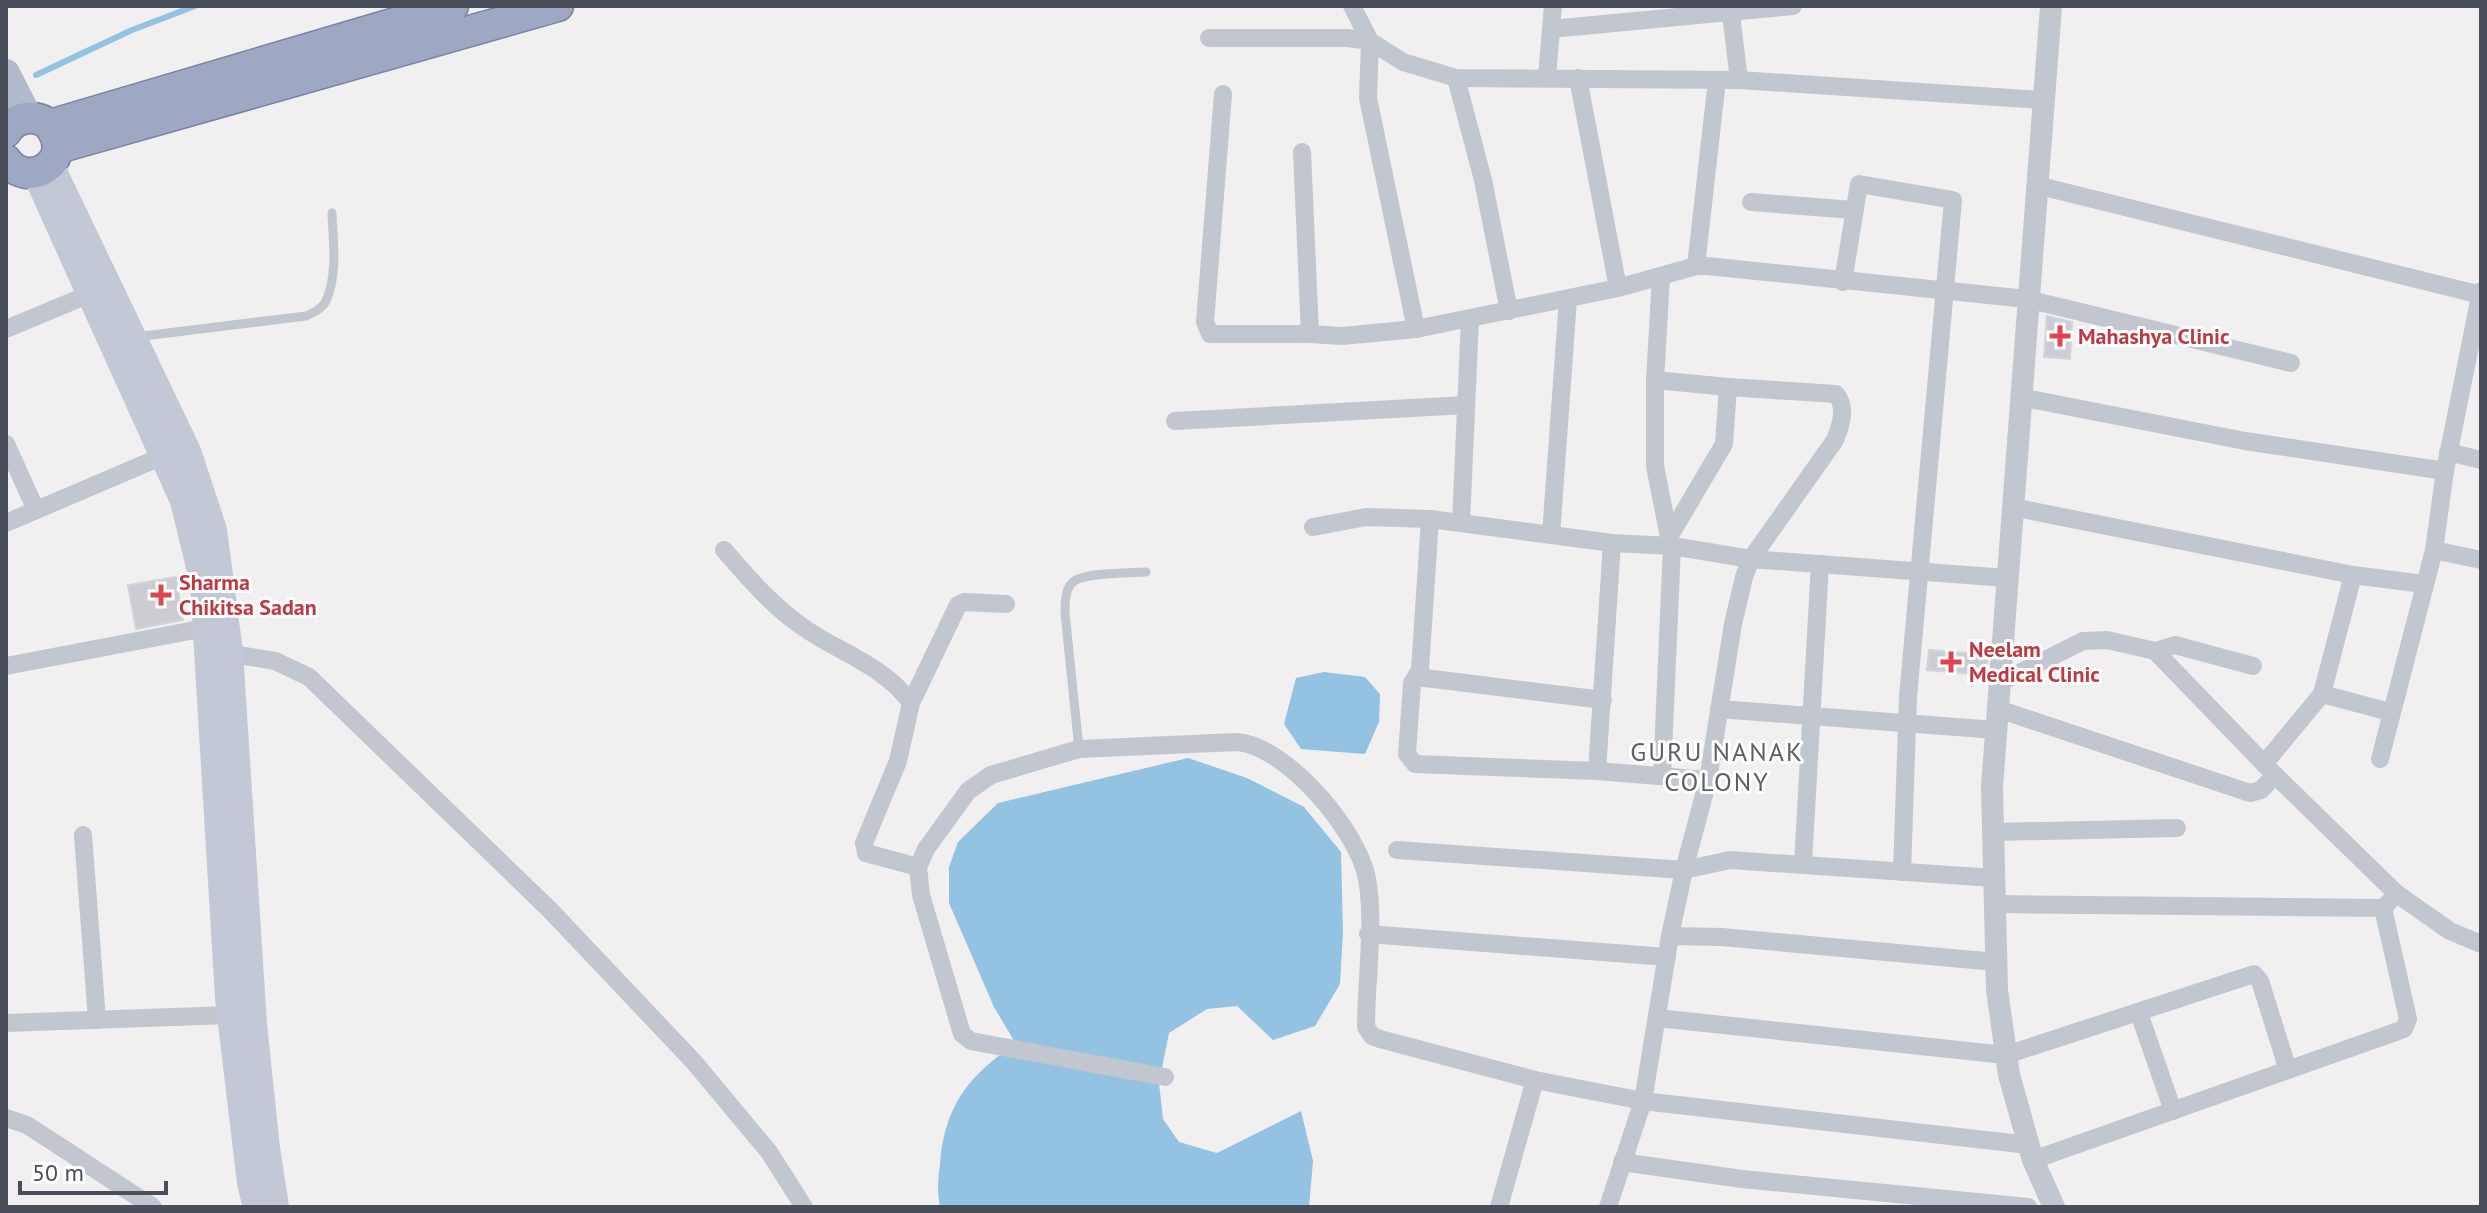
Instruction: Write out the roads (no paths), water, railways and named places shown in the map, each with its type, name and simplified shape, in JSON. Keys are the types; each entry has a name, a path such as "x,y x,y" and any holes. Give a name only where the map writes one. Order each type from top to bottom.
{"highway":[{"path":"6,160 20,173 38,144 453,6"},
{"path":"38,144 558,6"}],"main road":[{"path":"6,73 122,338 163,456 183,501 217,639 254,1024 276,1207"},
{"path":"38,144 90,294 122,338 188,451 214,530 230,1015 250,1183 256,1207"}],"street":[{"path":"1352,6 1370,41 1368,98 1416,329"},
{"path":"1547,77 1553,6"},
{"path":"1551,29 1731,9 1793,6"},
{"path":"2051,6 1992,787 1997,990 2006,1055 2031,1152 2054,1207"},
{"path":"1731,9 1739,80"},
{"path":"1209,38 1347,38 1370,41 1403,62 1456,78 1739,80 2042,100"},
{"path":"1456,78 1483,180 1509,311"},
{"path":"1578,78 1618,288"},
{"path":"1696,266 1717,80"},
{"path":"1223,94 1205,322 1210,334 1217,336 1342,336 1416,329 1618,288 1696,266 2027,299 2291,363"},
{"path":"1302,152 1310,334"},
{"path":"2036,185 2481,293 2447,461 2434,550 2380,759"},
{"path":"1843,282 1857,186 1952,199 1906,723 1902,872"},
{"path":"1751,202 1853,210"},
{"path":"1661,277 1655,380 1655,466 1670,541 1662,775"},
{"path":"6,329 90,294"},
{"path":"1551,535 1568,299"},
{"path":"1461,523 1470,319"},
{"path":"1608,1207 1643,1101 1670,936 1708,780 1733,624 1744,577 1751,559 1835,440 1843,420 1841,401 1836,394 1655,380"},
{"path":"1670,541 1724,444 1728,387"},
{"path":"2020,397 2245,441 2447,461 2481,460"},
{"path":"1175,421 1466,405"},
{"path":"6,444 36,510"},
{"path":"6,523 163,456"},
{"path":"2012,507 2353,575 2424,584"},
{"path":"1313,527 1366,517 1430,519 1612,543 1670,541 1751,559 2007,578"},
{"path":"1430,519 1420,670 1412,683 1407,754 1415,764 1597,771 1708,780"},
{"path":"1597,771 1612,543"},
{"path":"724,550 771,603 829,644 882,672 900,687 911,703"},
{"path":"2434,550 2481,560"},
{"path":"1803,864 1820,564"},
{"path":"1719,709 1906,723 1997,720 2250,793 2261,790 2270,769 2322,694 2353,575"},
{"path":"918,867 866,853 864,848 898,761 911,703 959,603 1006,604"},
{"path":"6,666 217,639 289,666 309,677 550,910 694,1062 769,1152 804,1207"},
{"path":"1999,683 2083,641 2107,640 2155,651 2175,645 2253,666"},
{"path":"2155,651 2397,894 2450,931 2481,944"},
{"path":"1417,677 1603,700"},
{"path":"2322,694 2390,712"},
{"path":"1165,1077 971,1041 962,1034 921,895 918,867 926,849 968,791 991,775 1079,749 1247,743 1299,774 1313,787 1361,855 1369,894 1366,1027 1372,1036 1535,1080 1643,1101 2031,1152 2173,1111 2399,1032 2408,1019 2383,908"},
{"path":"1993,832 2177,828"},
{"path":"83,835 97,1020"},
{"path":"1397,850 1684,870 1730,860 1994,878"},
{"path":"1995,904 2383,908 2397,894"},
{"path":"1368,934 1667,957"},
{"path":"1670,936 1722,937 1996,962"},
{"path":"1657,1018 2006,1055 2254,974 2260,981 2288,1070"},
{"path":"2139,1013 2173,1111"},
{"path":"6,1023 230,1015"},
{"path":"1499,1207 1535,1080"},
{"path":"6,1118 27,1125 153,1207"},
{"path":"1622,1162 1758,1181 2028,1207"}],"lane":[{"path":"122,338 306,316 319,309 331,284 332,213"},
{"path":"1079,749 1065,613 1067,591 1071,583 1080,577 1146,572"}],"water":[{"path":"1324,672 1365,677 1380,694 1379,722 1365,754 1301,749 1284,724 1296,678"},
{"path":"1188,758 1247,778 1304,807 1341,852 1343,933 1340,984 1315,1026 1273,1040 1237,1006 1207,1009 1169,1033 1159,1083 1163,1119 1179,1142 1217,1153 1301,1111 1313,1161 1309,1207 940,1207 938,1180 942,1144 953,1109 972,1080 1016,1044 994,1007 949,903 949,867 958,842 998,803"}],"waterway":[{"path":"36,75 132,30 195,6"}],"place":[{"name":"Mahashya Clinic","path":"2060,336"},
{"name":"Sharma Chikitsa Sadan","path":"161,595"},
{"name":"Neelam Medical Clinic","path":"1951,662"}],"district":[{"name":"GURU NANAK COLONY","path":"1717,766"}]}
